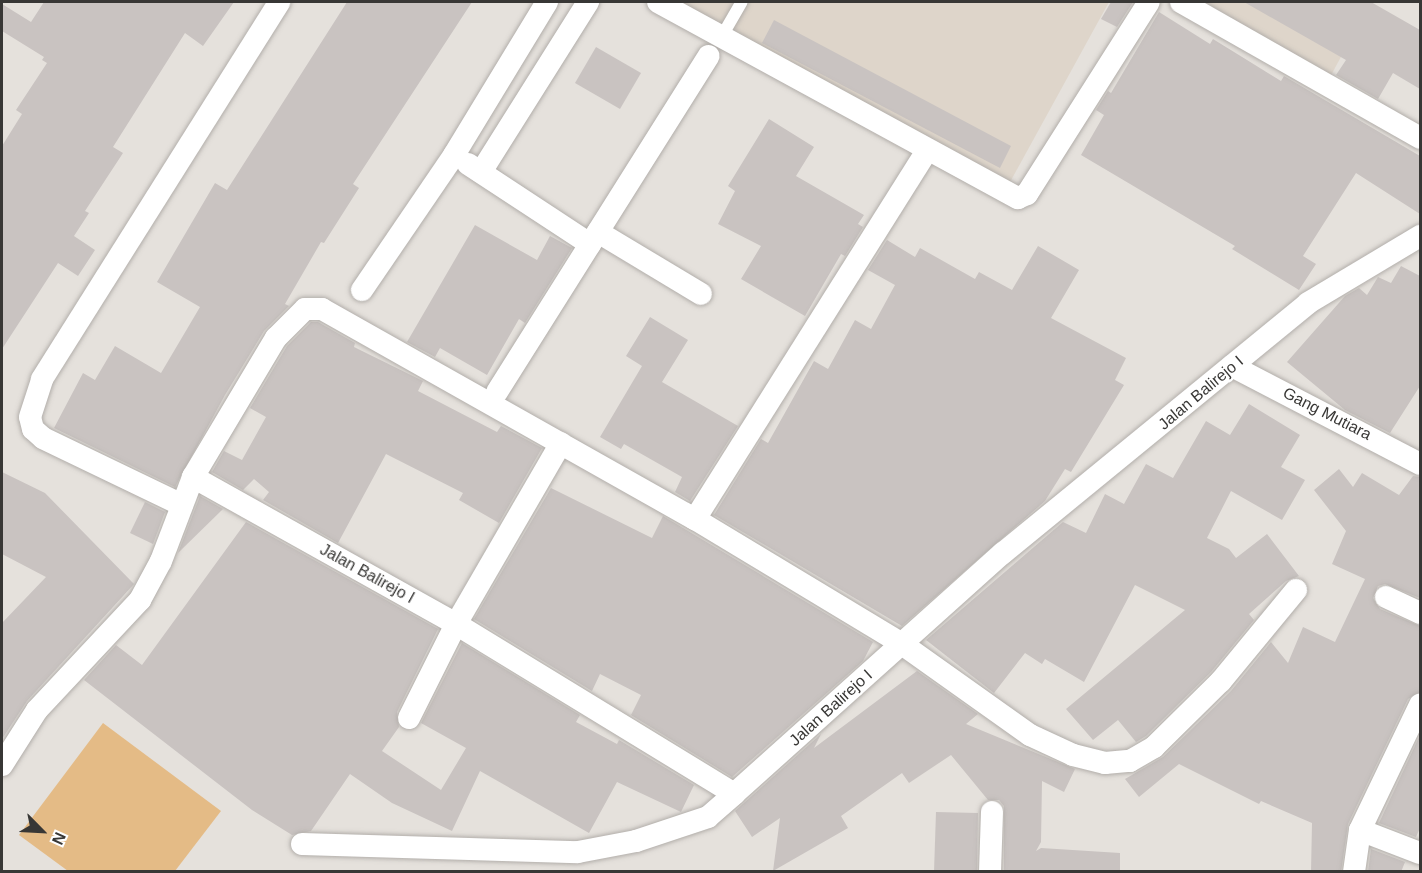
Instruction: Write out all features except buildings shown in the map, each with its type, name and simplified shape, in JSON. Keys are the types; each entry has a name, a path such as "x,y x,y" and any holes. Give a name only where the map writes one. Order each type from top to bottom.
{"street":[{"path":"182,505 43,438 33,429 30,417 42,379 279,2"},
{"path":"362,290 454,155 547,2"},
{"path":"481,172 588,2"},
{"path":"658,2 1012,198 1023,197 1149,2"},
{"path":"1181,2 1420,138"},
{"path":"497,392 709,56"},
{"path":"695,519 927,151"},
{"path":"454,155 594,238 701,294"},
{"name":"Jalan Balirejo I","path":"194,477 456,624 734,795 1003,553 1308,303 1420,236"},
{"path":"2,765 37,710 140,600 161,561 194,477 276,338 305,309 322,309 695,519 902,644 1030,735 1073,754 1105,763 1130,761 1154,747 1221,681 1296,590"},
{"name":"Gang Mutiara","path":"1232,366 1420,464"},
{"path":"409,718 456,624 561,443"},
{"path":"1386,597 1420,614"},
{"path":"1354,872 1360,830 1420,705"},
{"path":"302,844 578,852 636,841 708,818 734,795"},
{"path":"990,872 992,812"},
{"path":"1360,830 1420,853"}],"lane":[{"path":"722,36 742,2"}],"shaded area":[{"path":"670,2 1109,2 1009,184"},
{"path":"1205,2 1371,2 1330,77"},
{"path":"103,723 221,811 175,871 68,871 19,835"}]}
